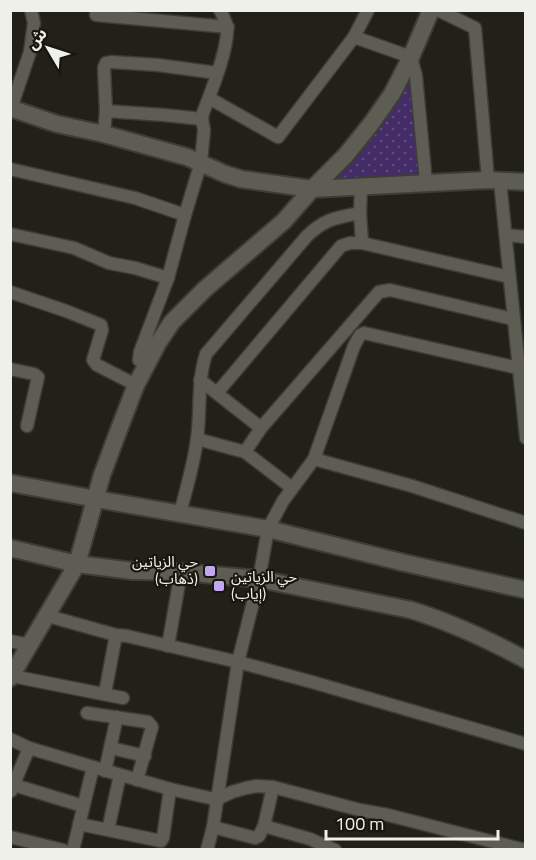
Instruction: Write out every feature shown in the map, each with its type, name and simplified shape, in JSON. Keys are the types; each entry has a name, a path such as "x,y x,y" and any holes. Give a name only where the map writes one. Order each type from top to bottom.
{"street":[{"path":"31,10 34,23 30,52 11,110 188,157 241,179 312,189 494,180 525,182"},
{"path":"146,364 140,360 140,352 168,278 201,162 204,130 202,119 225,45 228,27 220,10"},
{"path":"209,98 278,137 354,38 369,10"},
{"path":"123,698 11,677 77,564 102,475 136,385 172,322 205,289 284,222 312,189 346,155 371,124 392,94 431,10"},
{"path":"438,10 475,28 494,180 506,235 513,319 520,334 518,368 525,438"},
{"path":"96,15 228,27"},
{"path":"354,38 411,57"},
{"path":"411,57 416,76 426,183"},
{"path":"104,134 106,111 104,68 106,63 158,65 217,73"},
{"path":"106,111 202,119"},
{"path":"10,169 135,198 185,215"},
{"path":"361,186 362,243"},
{"path":"180,514 197,439 200,380 206,354 318,225 331,219 360,213"},
{"path":"10,234 74,248 109,263 168,278"},
{"path":"506,235 525,237"},
{"path":"217,393 341,246 362,243 509,277"},
{"path":"245,452 261,428 379,292 390,290 513,319"},
{"path":"10,292 66,310 101,325 102,330 93,360 98,365 136,385"},
{"path":"207,849 213,827 238,662 259,579 268,529 283,501 314,459 354,346 365,325 357,318"},
{"path":"362,333 518,368"},
{"path":"10,369 38,377 27,426"},
{"path":"200,380 261,428"},
{"path":"197,439 245,452 292,488"},
{"path":"314,459 412,486 525,523"},
{"path":"10,483 268,529 525,590"},
{"path":"10,548 77,564 259,579 419,613 486,640 525,660"},
{"path":"168,646 181,572"},
{"path":"48,616 116,635 238,662 525,744"},
{"path":"105,693 116,635"},
{"path":"10,640 30,645"},
{"path":"87,712 151,724 145,756 137,780"},
{"path":"105,771 117,717"},
{"path":"10,739 29,748 170,789 217,799 246,788 273,787 525,849"},
{"path":"29,748 12,788 83,806"},
{"path":"111,748 145,756"},
{"path":"73,849 93,767"},
{"path":"108,831 120,775"},
{"path":"213,827 255,838 259,836 264,826 273,787"},
{"path":"79,824 153,845 163,838 170,789"},
{"path":"264,826 310,839 335,849"},
{"path":"10,837 63,849"}],"shaded area":[{"path":"409,66 421,179 324,185"}],"place":[{"name":"حي الزياتين (ذهاب)","path":"210,571"},
{"name":"حي الزياتين (إياب)","path":"219,586"}]}
